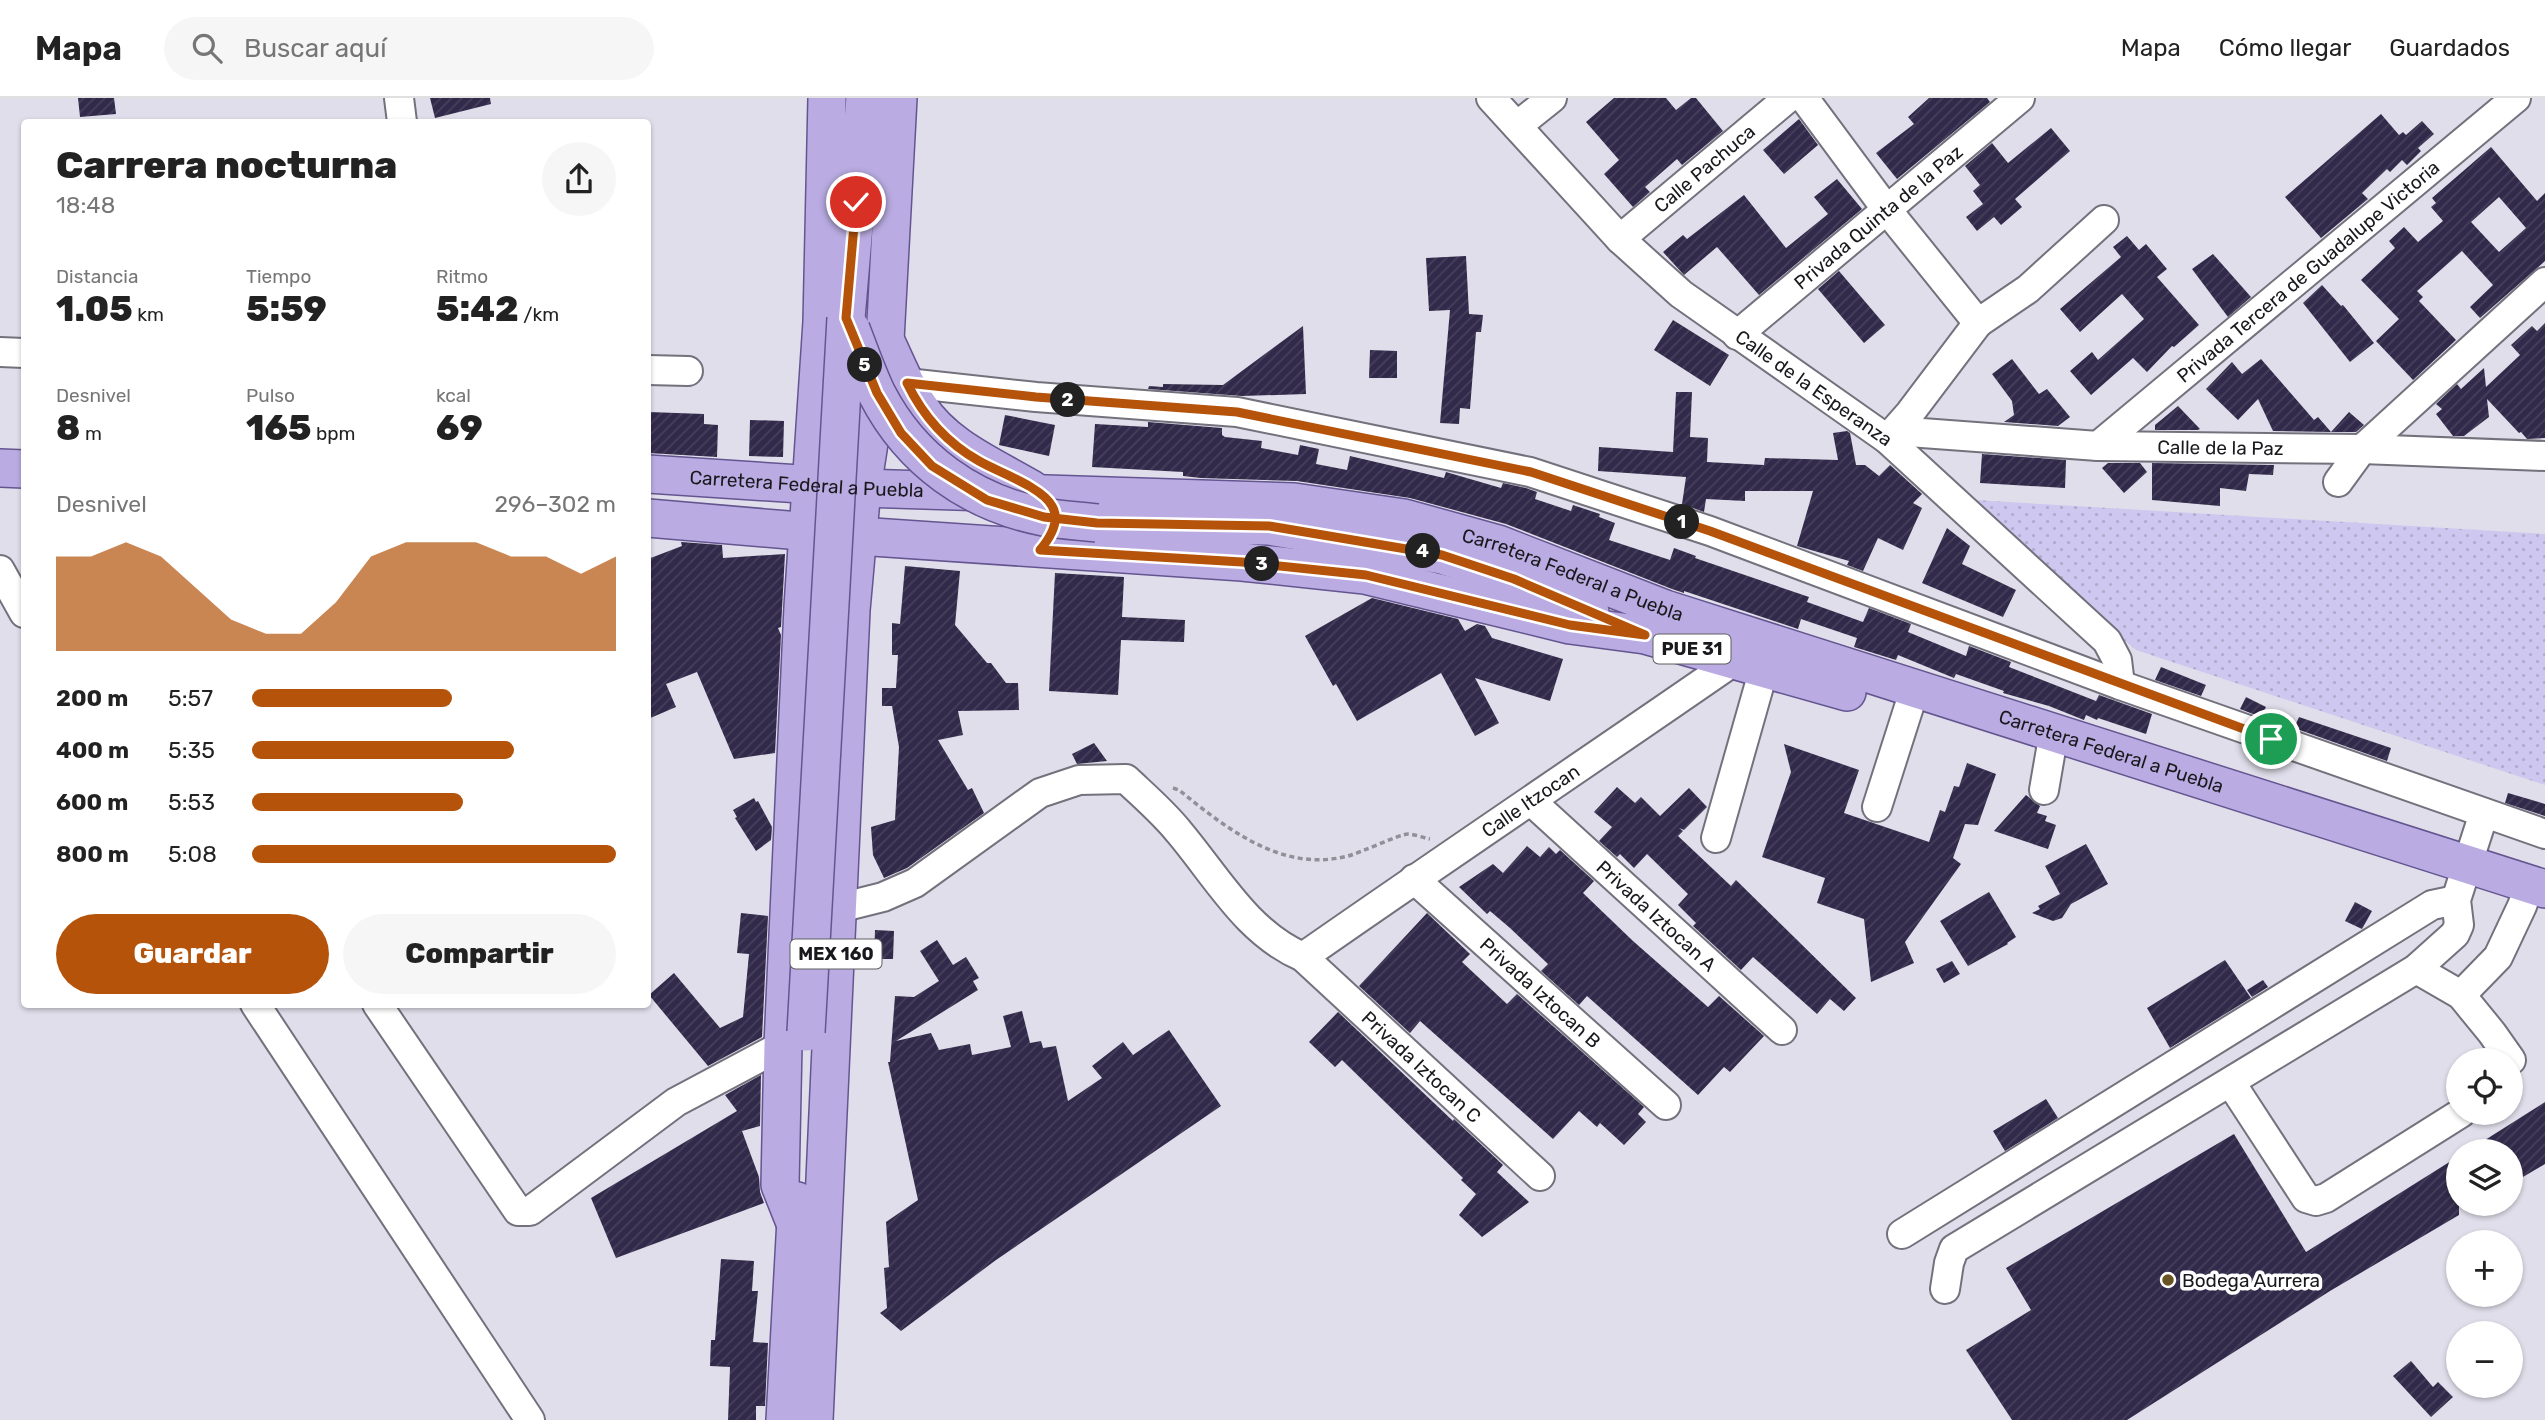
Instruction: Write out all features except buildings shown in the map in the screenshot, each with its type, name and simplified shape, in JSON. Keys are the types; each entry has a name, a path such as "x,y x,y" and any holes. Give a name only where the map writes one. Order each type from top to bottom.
{"main road":[{"path":"794,1038 803,607 811,484 834,320 827,98"},
{"name":"MEX 160","path":"814,1420 801,1376 794,1038 834,320 865,98"},
{"name":"MEX 160","path":"785,1420 801,1376 839,908 851,610 862,488 885,332 898,98"},
{"path":"834,320 885,332 919,407 952,442 1020,492 1051,502 1055,512 1051,537 1040,550"},
{"path":"834,320 901,433 932,466 987,500 1044,517 1097,523 1269,526 1442,555 1514,579 1645,635"},
{"path":"0,468 21,469"},
{"name":"Carretera Federal a Puebla","path":"651,474 862,488 1294,502 1404,518 1498,544 1665,608 1753,651"},
{"path":"998,547 987,521 990,508 1020,492"},
{"name":"Carretera Federal a Puebla","path":"651,518 998,547 1242,562 1366,575 1570,625 1753,651 2052,742 2462,883 2536,898"},
{"path":"803,607 851,610"}],"street":[{"path":"399,98 402,119"},
{"name":"Calle de la Esperanza","path":"1491,98 1620,239 1681,295 1737,335 1891,435 2107,641 2117,660 2120,685"},
{"path":"1517,127 1552,98"},
{"name":"Calle Pachuca","path":"1620,239 1788,98"},
{"path":"1804,98 1887,210 1978,323"},
{"name":"Privada Quinta de la Paz","path":"1737,335 2020,98"},
{"name":"Privada Tercera de Guadalupe Victoria","path":"2098,446 2516,98"},
{"path":"1891,435 1978,323 2028,289 2104,220"},
{"path":"2338,482 2362,449 2545,282"},
{"path":"0,352 21,353"},
{"path":"651,370 688,371"},
{"path":"907,383 1036,397 1237,412 1531,472 1710,531 2120,685 2545,834"},
{"name":"Calle de la Paz","path":"1891,435 2098,446 2362,449 2545,456"},
{"path":"0,570 21,608"},
{"path":"1717,838 1753,651"},
{"name":"Calle Itzocan","path":"1303,957 1465,844 1753,651"},
{"path":"1877,807 1912,699"},
{"path":"2043,790 2052,742"},
{"path":"839,908 883,897 915,883 1041,793 1079,780 1126,779"},
{"name":"Privada Iztocan C","path":"1126,779 1178,831 1235,905 1284,948 1303,957 1540,1176"},
{"name":"Privada Iztocan A","path":"1531,801 1782,1030"},
{"path":"1945,1289 1954,1249 2416,969 2455,934 2459,925 2462,883 2484,813"},
{"name":"Privada Iztocan B","path":"1414,879 1666,1105"},
{"path":"1902,1234 2432,905 2462,883"},
{"path":"2461,995 2498,957 2536,898"},
{"path":"2416,969 2461,995 2503,1048"},
{"path":"258,1008 530,1420"},
{"path":"380,1008 518,1211 530,1211 676,1102 794,1038"},
{"path":"2231,1083 2306,1198 2316,1201 2326,1198 2446,1122"}],"path":[{"path":"1126,779 1179,790 1215,819 1263,849 1313,862 1346,856 1407,834 1465,844"}],"shaded area":[{"path":"1958,499 2545,534 2545,785 2136,650"}],"place":[{"name":"Bodega Aurrera","path":"2168,1280"}],"route":[{"path":"856,202 846,318 877,393 901,433 932,466 987,500 1044,517 1097,523 1269,526 1442,555 1514,579 1645,635 1570,625 1366,575 1242,562 1040,550 1051,537 1054,526 1055,512 1051,502 978,461 952,442 919,407 907,383 1036,397 1237,412 1531,472 1710,531 2271,739"}]}
